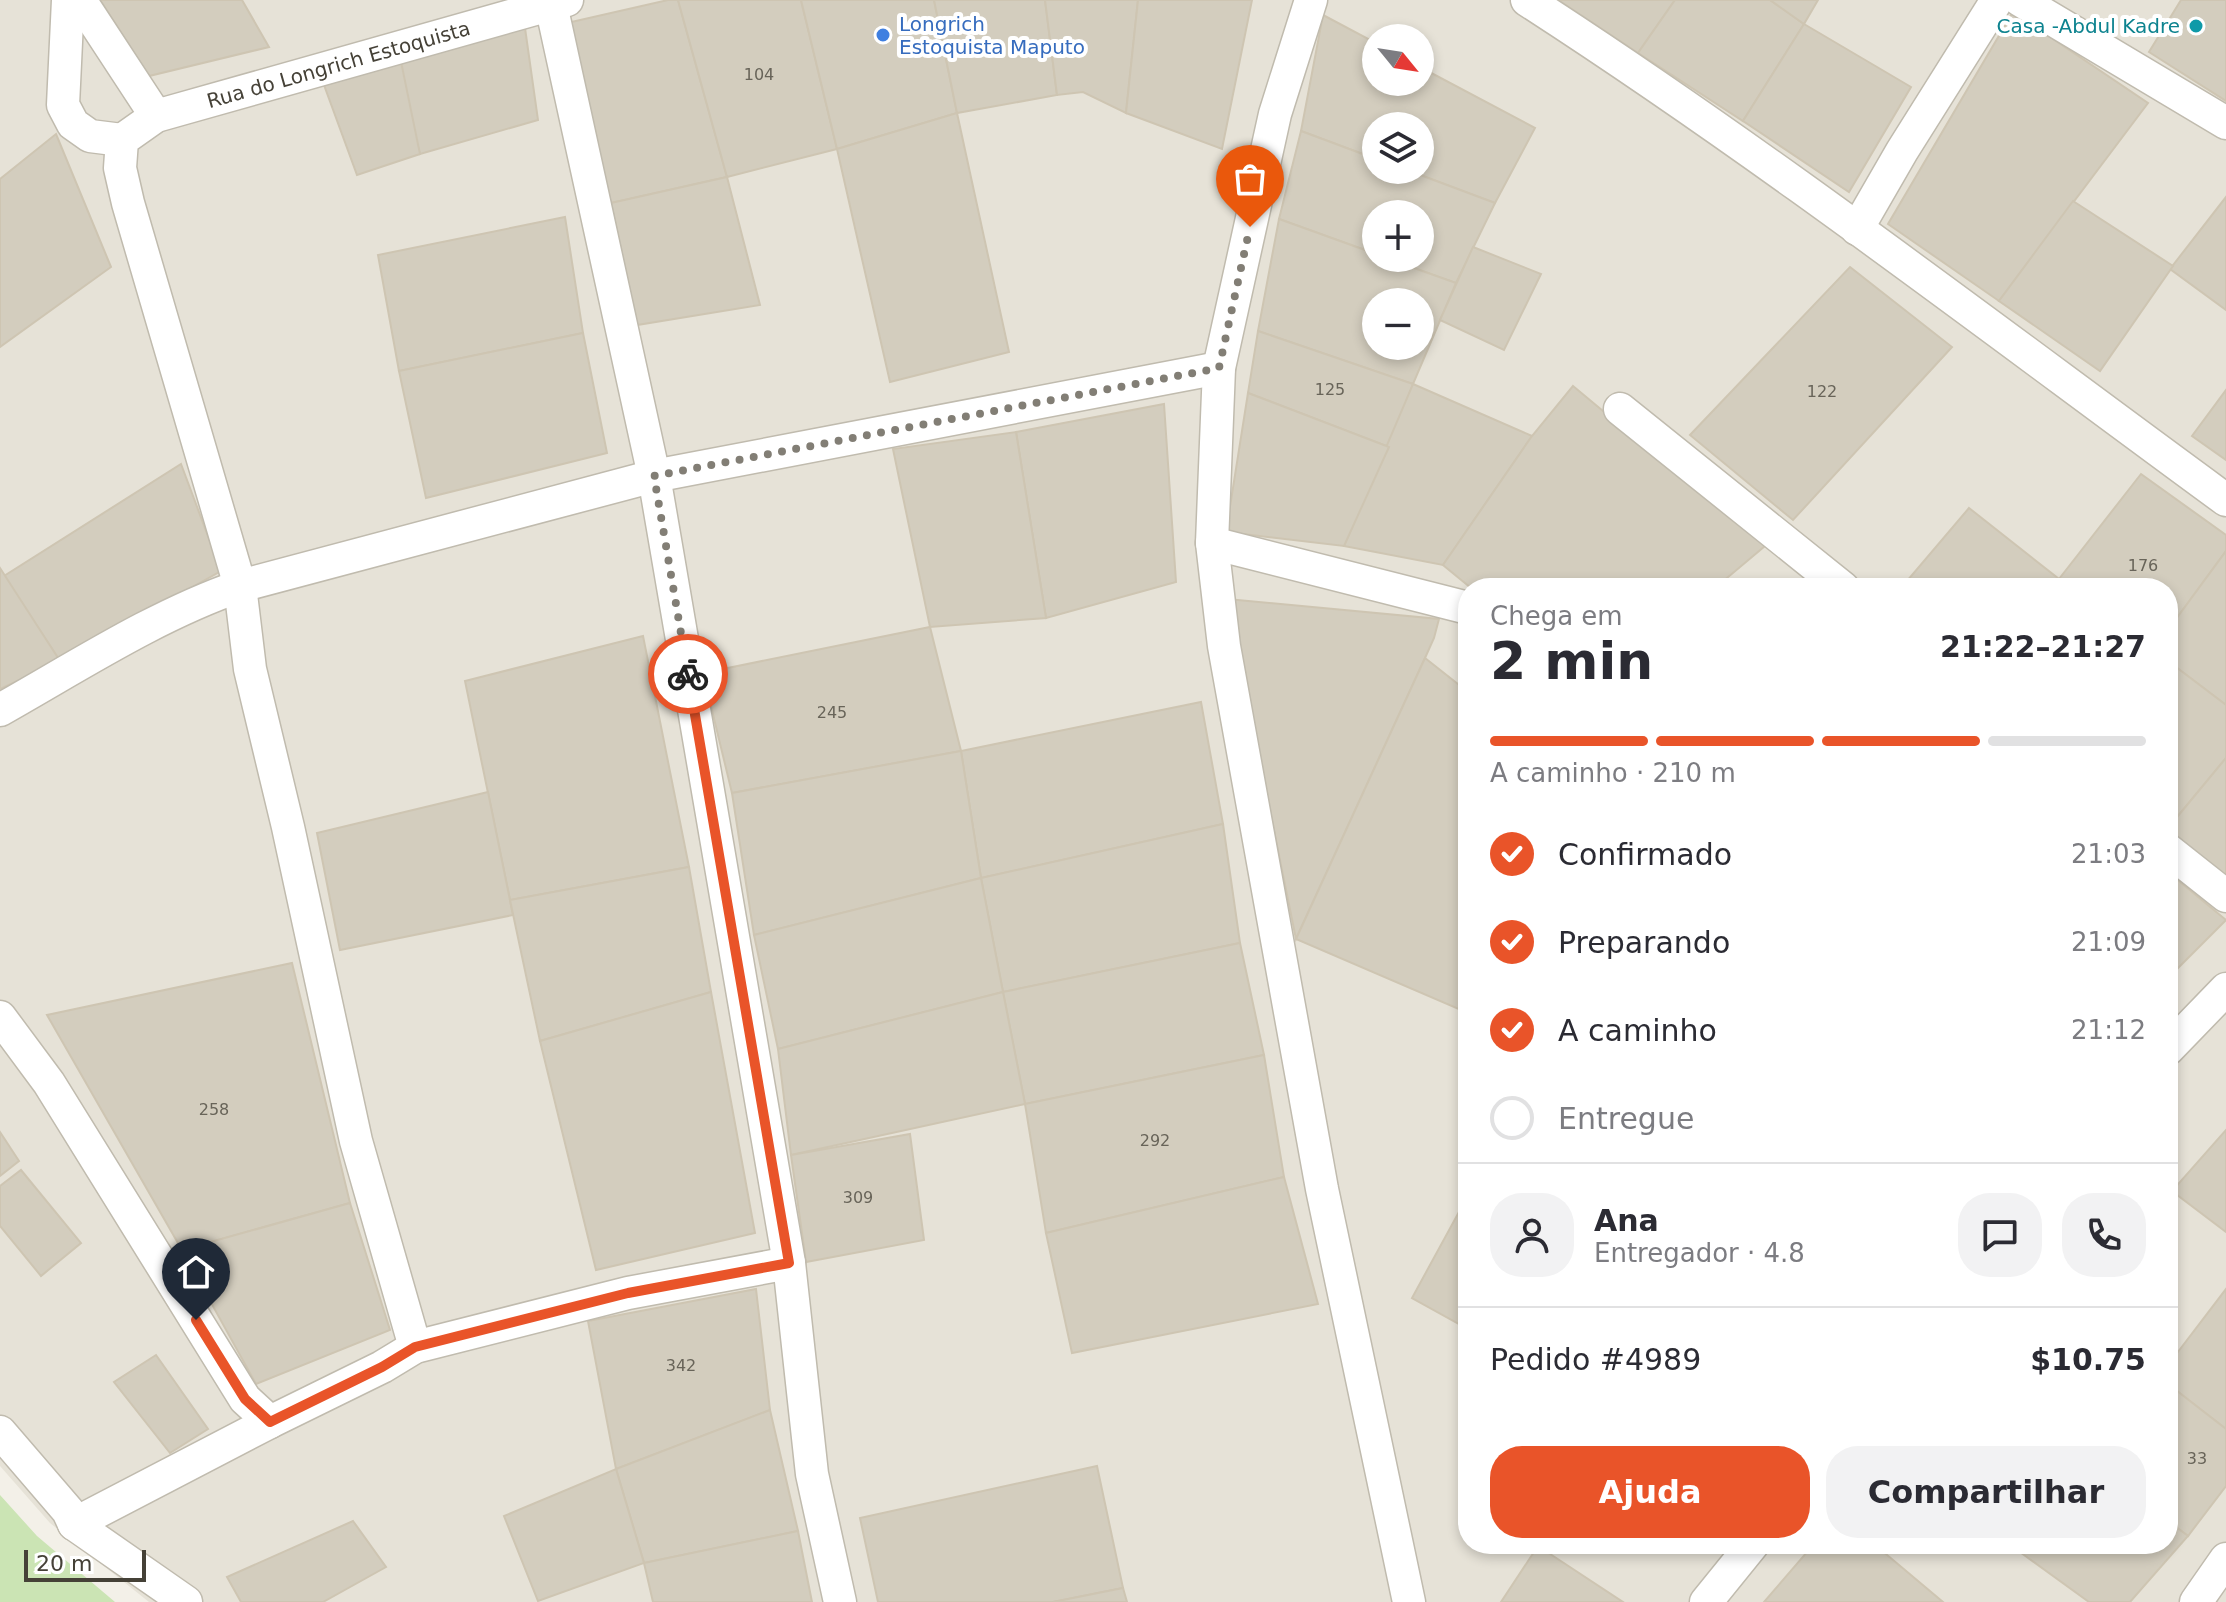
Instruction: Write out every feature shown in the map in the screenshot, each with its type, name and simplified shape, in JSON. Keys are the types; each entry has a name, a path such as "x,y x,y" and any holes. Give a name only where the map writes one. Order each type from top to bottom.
{"street":[{"path":"68,0 63,105 73,124 90,136 122,140 120,168 128,203 240,586 250,669 288,827 356,1141 415,1347"},
{"path":"80,0 156,116"},
{"path":"1311,0 1275,114 1219,368 1212,543 1224,646 1322,1189 1409,1602"},
{"path":"1527,0 1630,66 2226,500"},
{"path":"1857,229 1997,0"},
{"path":"2020,0 2226,123"},
{"path":"556,1 654,476 789,1263 812,1474 840,1602"},
{"name":"Rua do Longrich Estoquista","path":"122,140 156,116 556,1"},
{"path":"0,710 206,598 240,586 654,476 1219,368"},
{"path":"1620,409 1831,578"},
{"path":"1212,543 1458,605"},
{"path":"2178,858 2226,896"},
{"path":"2178,1039 2226,989"},
{"path":"0,1017 49,1083 245,1399 270,1422"},
{"path":"74,1524 382,1367 415,1347 628,1293 789,1263"},
{"path":"0,1432 68,1511 74,1524 186,1602"},
{"path":"1706,1602 1745,1554"},
{"path":"2196,1602 2226,1559"}],"shaded area":[{"path":"0,0 2226,0 2226,1602 149,1602 50,1523 0,1466"}],"green space":[{"path":"0,1495 37,1536 115,1602 0,1602"}],"building":[{"path":"100,0 242,0 269,47 149,76"},
{"path":"678,0 727,177 611,203 567,23"},
{"path":"678,0 801,0 837,149 727,177"},
{"path":"801,0 934,0 957,113 837,149"},
{"path":"934,0 1045,0 1057,95 957,113"},
{"path":"1045,0 1138,0 1126,113 1083,92 1057,95"},
{"path":"1138,0 1252,0 1222,149 1126,113"},
{"path":"1558,0 1675,0 1638,53"},
{"path":"1675,0 1770,0 1804,24 1743,121 1638,53"},
{"path":"1770,0 1818,0 1804,24"},
{"name":"Casa -Abdul Kadre","path":"2181,0 2226,0 2226,101 2149,52"},
{"path":"2013,12 2148,103 1999,301 1888,224"},
{"path":"1323,15 1362,36 1362,96 1434,96 1434,74 1535,128 1495,203 1434,180 1434,112 1362,112 1362,154 1301,131"},
{"path":"1804,24 1911,87 1849,192 1743,121"},
{"path":"525,28 538,120 420,154 396,63"},
{"path":"398,47 420,154 357,175 324,85"},
{"path":"957,113 1009,352 890,382 837,149"},
{"path":"1301,131 1362,154 1362,184 1434,184 1434,180 1495,203 1456,283 1425,272 1434,272 1434,200 1362,200 1362,249 1279,219"},
{"path":"56,134 111,267 0,347 0,179"},
{"path":"727,177 760,305 637,325 611,203"},
{"path":"2226,197 2226,310 2170,269"},
{"path":"2073,201 2173,266 2100,371 1999,301"},
{"path":"565,217 583,333 399,371 378,255"},
{"path":"1279,219 1362,249 1362,272 1425,272 1456,283 1434,335 1434,288 1362,288 1362,360 1423,360 1413,384 1258,331"},
{"path":"1473,247 1541,274 1504,350 1440,320"},
{"path":"1850,267 1952,347 1793,520 1690,435"},
{"path":"1258,331 1413,384 1389,447 1248,393"},
{"path":"583,333 607,453 426,498 399,371"},
{"path":"1413,384 1532,436 1443,565 1344,546"},
{"path":"1573,386 1765,546 1727,578 1459,578 1443,565 1532,436"},
{"path":"2226,390 2226,460 2192,436"},
{"path":"1248,393 1389,447 1344,546 1226,532"},
{"path":"1164,404 1176,582 1046,618 1016,432"},
{"path":"1016,432 1046,618 930,627 893,449"},
{"path":"181,464 221,571 60,661 4,576"},
{"path":"2141,474 2226,535 2226,551 2178,616 2178,578 2060,578"},
{"path":"1969,508 2058,578 1910,578"},
{"path":"2226,551 2226,705 2178,669 2178,616"},
{"path":"0,568 60,661 0,689"},
{"path":"1227,599 1439,619 1434,638 1296,939"},
{"path":"930,627 961,751 732,793 703,673"},
{"path":"643,636 689,867 510,900 465,681"},
{"path":"1425,658 1458,684 1458,1009 1296,939"},
{"path":"2178,669 2226,705 2226,758 2178,816"},
{"path":"1201,702 1223,824 981,878 961,751"},
{"path":"961,751 981,878 754,935 732,793"},
{"path":"2226,758 2226,882 2178,844 2178,816"},
{"path":"488,792 513,915 340,950 317,833"},
{"path":"1223,824 1240,943 1003,992 981,878"},
{"path":"689,867 711,992 540,1041 510,900"},
{"path":"981,878 1003,992 778,1049 754,935"},
{"path":"2178,880 2226,920 2178,968"},
{"path":"1240,943 1264,1055 1025,1104 1003,992"},
{"path":"292,963 350,1203 182,1250 47,1015"},
{"path":"711,992 755,1233 596,1270 540,1041"},
{"path":"1003,992 1025,1104 791,1155 778,1049"},
{"path":"1264,1055 1284,1177 1046,1233 1025,1104"},
{"path":"2226,1130 2226,1232 2178,1196 2178,1184"},
{"path":"0,1132 19,1161 0,1176"},
{"path":"910,1134 924,1240 806,1262 791,1155"},
{"path":"21,1170 81,1243 41,1276 0,1226 0,1186"},
{"path":"1284,1177 1318,1304 1072,1353 1046,1233"},
{"path":"350,1203 390,1330 256,1384 182,1250"},
{"path":"1458,1214 1458,1323 1412,1298"},
{"path":"756,1289 770,1410 616,1469 588,1321"},
{"path":"2226,1289 2226,1429 2178,1392 2178,1352"},
{"path":"156,1355 208,1429 170,1453 114,1382"},
{"path":"2178,1392 2226,1429 2226,1486 2188,1536 2178,1528"},
{"path":"770,1410 798,1531 644,1563 616,1469"},
{"path":"1097,1466 1123,1588 1053,1602 878,1602 860,1518"},
{"path":"616,1469 644,1563 538,1601 504,1516"},
{"path":"353,1521 386,1567 323,1602 241,1602 227,1577"},
{"path":"2178,1528 2188,1536 2178,1547"},
{"path":"798,1531 812,1602 653,1602 644,1563"},
{"path":"1533,1554 1550,1554 1623,1602 1501,1602"},
{"path":"1805,1554 1886,1554 1943,1602 1764,1602"},
{"path":"2023,1554 2172,1554 2130,1602 2089,1602"},
{"path":"1123,1588 1127,1602 1053,1602"}],"way so far":[{"path":"688,674 654,476 1219,368 1250,227"}],"place":[{"name":"Casa -Abdul Kadre","path":"2196,26"},
{"name":"Longrich Estoquista Maputo","path":"883,35"}],"route":[{"path":"196,1320 245,1399 270,1422 382,1367 415,1347 628,1293 789,1263 688,674"}]}
